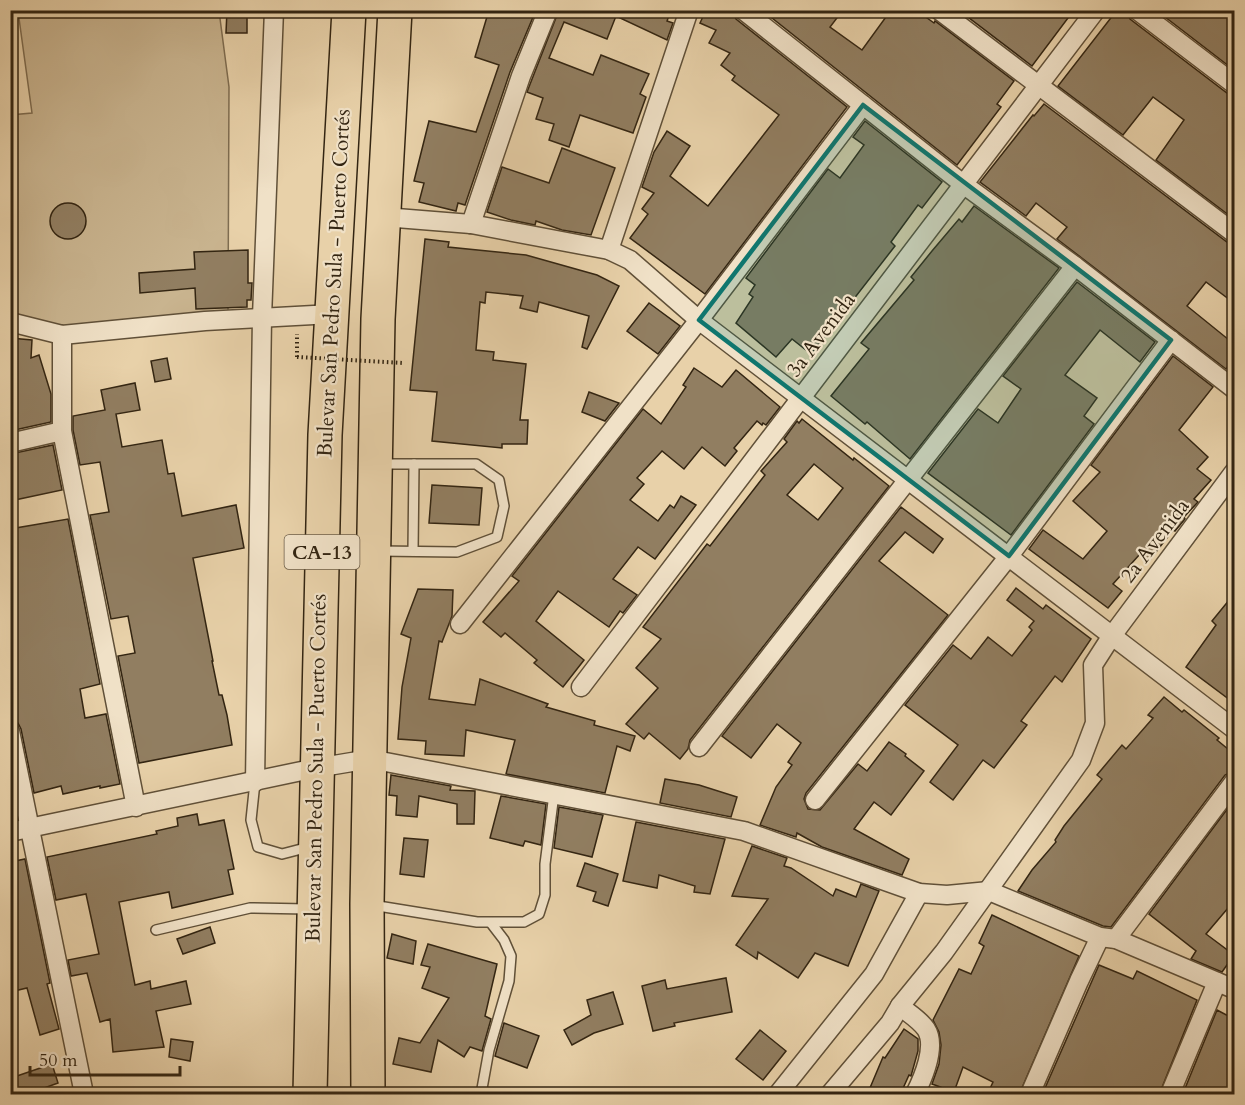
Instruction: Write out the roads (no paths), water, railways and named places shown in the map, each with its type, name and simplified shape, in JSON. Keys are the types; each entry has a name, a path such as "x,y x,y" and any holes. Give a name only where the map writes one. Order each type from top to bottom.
{"highway":[{"name":"Bulevar San Pedro Sula - Puerto Cortés","path":"310,1095 325,435 349,10"},
{"name":"CA-13","path":"368,1095 367,904 378,319 395,10"}],"street":[{"path":"255,782 262,317 274,10"},
{"path":"471,224 522,76 548,10"},
{"path":"609,250 688,10"},
{"path":"743,10 963,184 1075,266 1234,389"},
{"path":"939,10 1234,233"},
{"name":"3a Avenida","path":"581,687 1096,10"},
{"path":"1137,10 1234,84"},
{"path":"460,624 699,320 863,105"},
{"path":"384,217 471,224 609,250 630,260 699,320 1234,729"},
{"path":"699,747 1075,266"},
{"path":"10,322 62,335 262,317 332,314"},
{"path":"62,335 62,431 136,807"},
{"path":"815,800 1009,556 1171,340"},
{"path":"10,443 62,431"},
{"name":"2a Avenida","path":"830,1095 890,1023 900,1006 989,891 1081,760 1095,723 1093,665 1111,637 1234,472"},
{"path":"10,731 84,1095"},
{"path":"10,832 316,768 370,759 744,831 919,893 947,895 989,891 1229,985 1170,1095"},
{"path":"1030,1095 1079,981 1108,938 1234,782"},
{"path":"778,1095 874,974 919,893"},
{"path":"900,1006 925,1029 930,1040 927,1064 915,1095"}],"lane":[{"path":"374,551 457,552 497,537 504,506 499,480 476,464 375,464"},
{"path":"413,551 414,464"},
{"path":"255,782 251,820 258,847 282,854 314,846"},
{"path":"367,904 405,912 491,923 524,921 539,914 544,895 545,864 554,794"},
{"path":"156,930 250,908 313,909"},
{"path":"481,1095 489,1050 508,981 511,956 504,940 491,923"}]}
